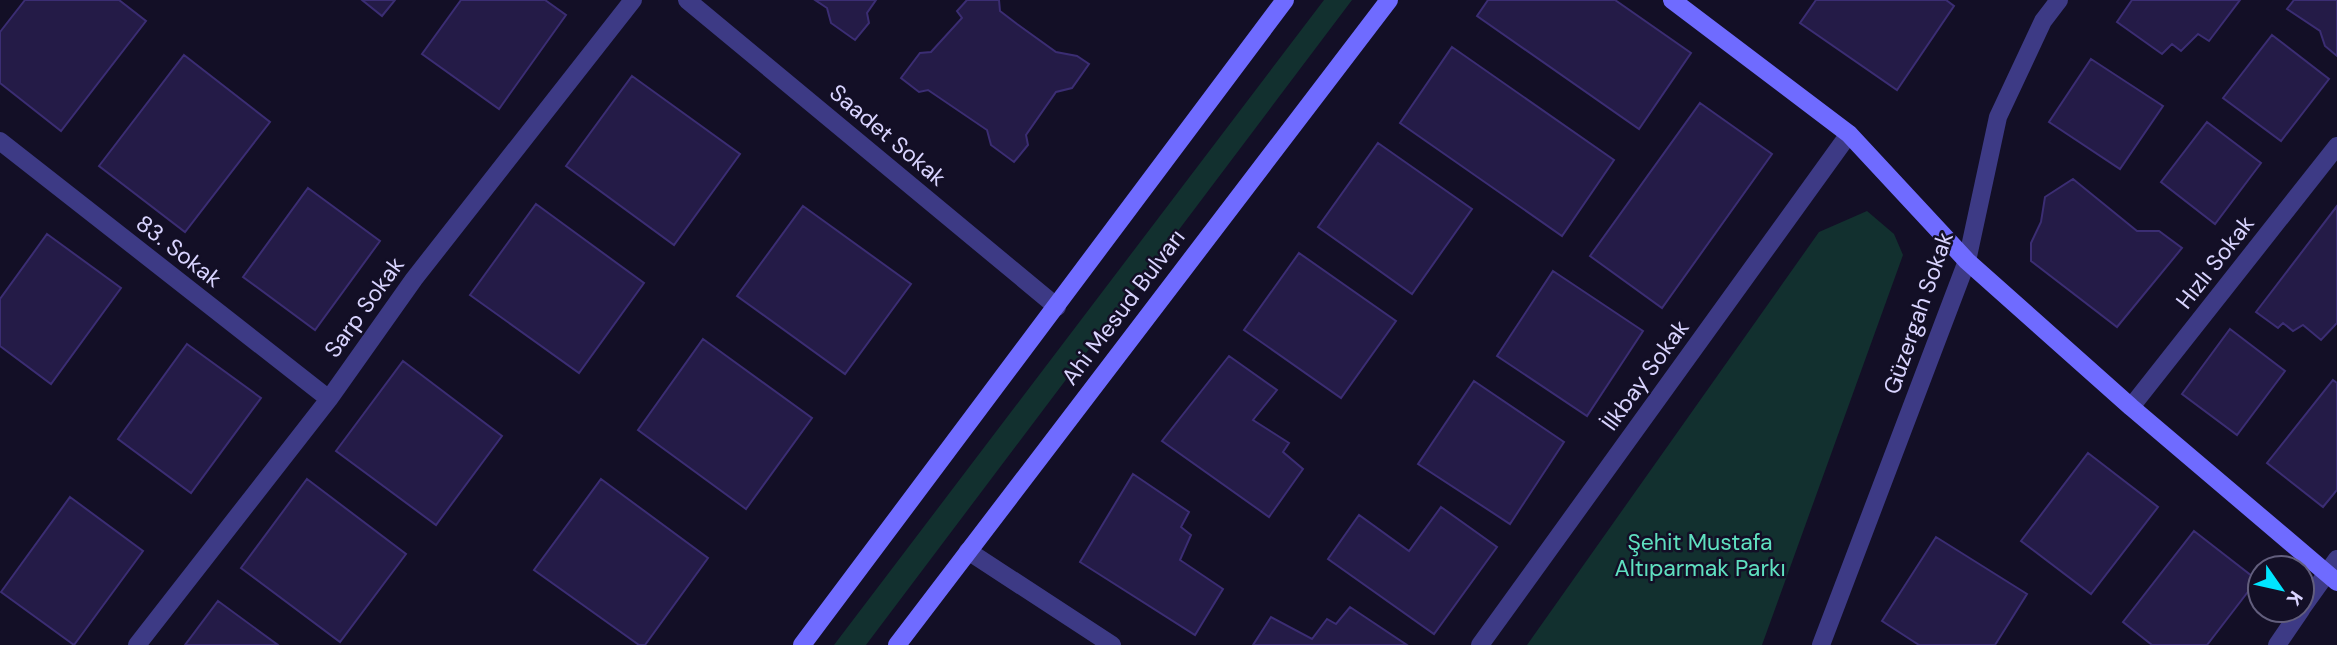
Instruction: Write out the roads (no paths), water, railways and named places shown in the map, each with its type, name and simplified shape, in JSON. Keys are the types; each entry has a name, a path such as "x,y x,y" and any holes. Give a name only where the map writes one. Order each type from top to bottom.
{"main road":[{"path":"802,645 1284,0"},
{"name":"Ahi Mesud Bulvarı","path":"897,645 1389,0"},
{"path":"1672,0 1849,134 1967,261 2131,407 2333,571"}],"street":[{"name":"Sarp Sokak","path":"137,645 329,399 414,279 633,0"},
{"name":"Saadet Sokak","path":"687,0 1057,307"},
{"name":"Güzergah Sokak","path":"1821,645 1967,261 1998,117 2043,21 2059,0"},
{"name":"İlkbay Sokak","path":"1480,645 1849,134"},
{"name":"83. Sokak","path":"0,141 329,399"},
{"name":"Hızlı Sokak","path":"2131,407 2337,146"},
{"path":"968,551 1112,645"},
{"path":"2316,591 2333,571"},
{"path":"2277,645 2291,624"}],"park label":[{"name":"Şehit Mustafa Altıparmak Parkı","path":"1700,555"}]}
